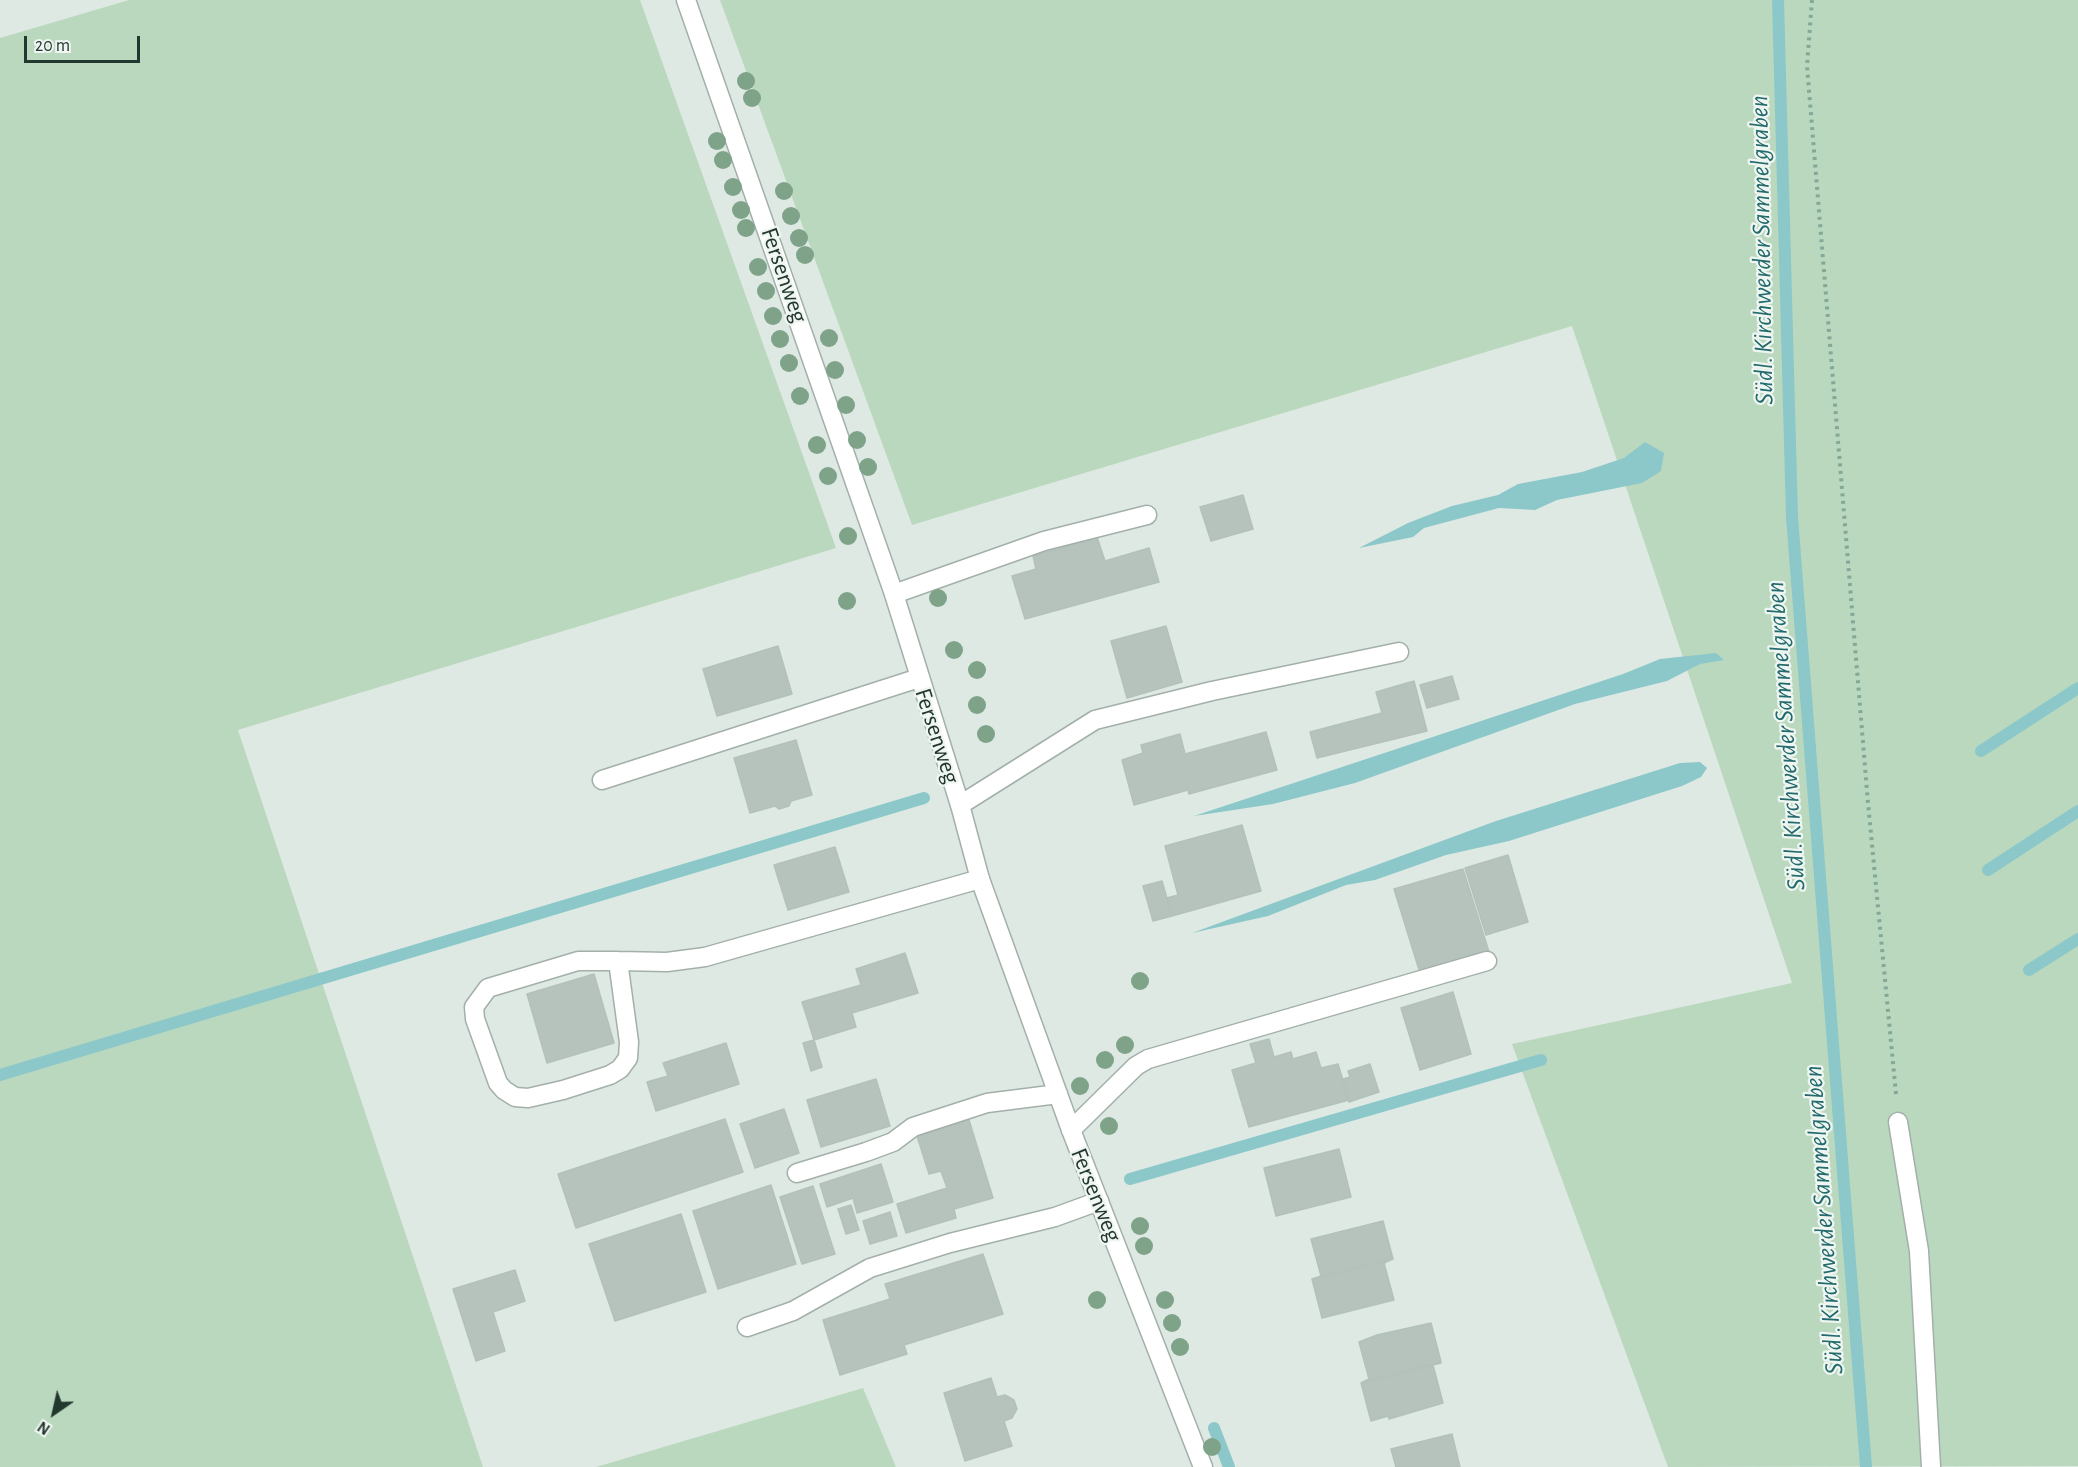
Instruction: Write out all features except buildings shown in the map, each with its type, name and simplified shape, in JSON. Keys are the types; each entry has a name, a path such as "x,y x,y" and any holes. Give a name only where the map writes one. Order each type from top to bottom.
{"street":[{"name":"Fersenweg","path":"686,0 894,594 918,678 960,805 980,879 1071,1130 1203,1467"},
{"path":"894,594 1044,541 1147,515"},
{"path":"960,805 1095,720 1212,691 1399,652"},
{"path":"602,780 918,678"},
{"path":"618,961 629,1042 628,1058 620,1069 610,1075 563,1090 528,1098 515,1097 504,1090 498,1083 475,1019 474,1007 482,993 488,988 578,961 618,961 667,962 705,957 980,879"},
{"path":"1071,1130 1136,1066 1148,1059 1487,961"},
{"path":"797,1173 866,1152 893,1142 913,1127 987,1103 1058,1094"},
{"path":"1898,1122 1919,1251 1931,1467"},
{"path":"747,1327 794,1311 870,1268 950,1243 1055,1217 1099,1201"}],"path":[{"path":"1812,0 1807,66 1867,791 1898,1122"}],"green space":[{"path":"129,0 640,0 836,548 238,730 483,1467 0,1467 0,38"},
{"path":"720,0 2078,0 2078,1466 1668,1467 1512,1044 1792,983 1572,326 912,525"},
{"path":"863,1388 896,1467 596,1467"}],"water":[{"path":"1645,442 1664,453 1661,471 1642,483 1557,500 1535,510 1499,508 1424,528 1413,537 1359,548 1408,523 1452,506 1498,495 1518,484 1582,472 1624,458"},
{"path":"1716,653 1724,660 1700,664 1667,681 1575,704 1355,783 1273,804 1194,816 1623,674 1660,659"},
{"path":"1700,762 1707,768 1701,777 1682,786 1509,841 1446,855 1375,880 1346,885 1268,916 1192,933 1496,821 1680,763"}],"waterway":[{"name":"Südl. Kirchwerder Sammelgraben","path":"1778,0 1792,517 1866,1467"},
{"path":"1981,751 2078,688"},
{"path":"0,1075 924,798"},
{"path":"1988,870 2078,811"},
{"path":"2029,970 2078,939"},
{"path":"1130,1179 1541,1060"},
{"path":"1214,1428 1229,1467"}]}
